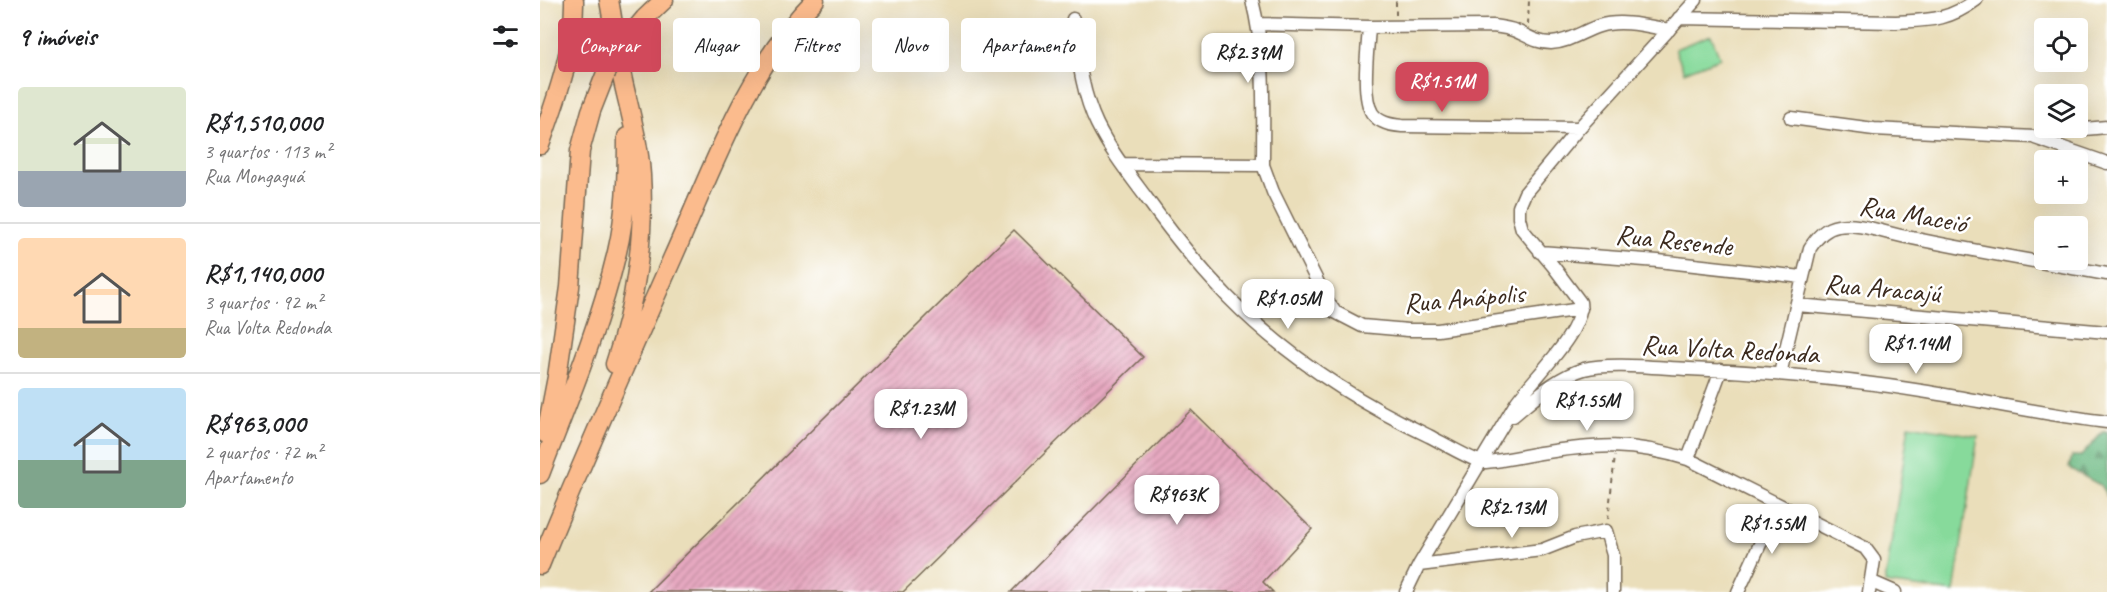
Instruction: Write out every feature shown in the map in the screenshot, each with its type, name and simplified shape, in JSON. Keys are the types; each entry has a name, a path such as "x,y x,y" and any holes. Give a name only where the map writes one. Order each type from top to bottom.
{"highway":[{"path":"540,146 571,37 574,0"},
{"path":"540,474 606,294 623,216 627,171 627,129 614,76 609,0"},
{"path":"540,465 557,377 570,286 580,151 591,111 614,76 624,43 664,0"},
{"path":"540,564 578,471 736,116 783,38 815,0"},
{"path":"578,471 619,352 630,312 637,268 641,224 641,175 637,138 614,76"}],"street":[{"path":"1122,164 1263,165 1262,57 1252,0"},
{"path":"1406,592 1419,565 1526,388 1572,334 1578,322 1580,302 1522,229 1519,207 1525,194 1579,128 1696,0"},
{"path":"1679,18 1896,22 1952,16 1976,0"},
{"path":"1258,24 1369,27 1493,26 1516,31 1539,41 1558,42 1611,23 1628,23 1669,30"},
{"path":"1369,27 1367,99 1372,113 1382,121 1414,127 1579,128"},
{"path":"1080,72 1097,124 1122,164 1161,218 1229,298 1284,346 1322,374 1395,420 1483,462 1566,449 1616,445 1660,450 1688,459 1856,542 1865,548 1874,560 1870,587 1895,592"},
{"path":"1791,118 1874,129 2034,137"},
{"path":"2088,129 2107,127"},
{"path":"2037,138 2107,163"},
{"path":"2068,149 2071,138"},
{"name":"Rua Anápolis","path":"1263,165 1273,192 1327,301 1335,312 1362,326 1438,330 1581,309"},
{"name":"Rua Maceió","path":"1780,374 1810,248 1817,238 1833,228 1852,225 2107,274"},
{"name":"Rua Resende","path":"1540,252 1658,261 1802,277"},
{"name":"Rua Aracajú","path":"1797,305 2107,332"},
{"name":"Rua Volta Redonda","path":"1507,420 1553,384 1569,375 1586,368 1631,367 1721,370 1816,377 1927,392 2107,422"},
{"path":"1688,459 1721,370"},
{"path":"1738,592 1778,505"},
{"path":"1419,565 1542,550 1575,537 1606,531 1613,555 1613,592"}],"path":[{"path":"1396,0 1396,26"},
{"path":"1528,37 1529,0"},
{"path":"1606,531 1616,445"}],"green space":[{"path":"1711,35 1720,58 1684,72 1675,49"},
{"path":"1909,425 1978,436 1954,592 1885,583"},
{"path":"2103,432 2107,432 2107,496 2100,485 2069,468 2072,456 2081,456"}],"building":[{"path":"1014,230 1143,357 903,592 648,592"},
{"path":"1191,410 1312,529 1263,582 1273,592 1011,592"}]}
